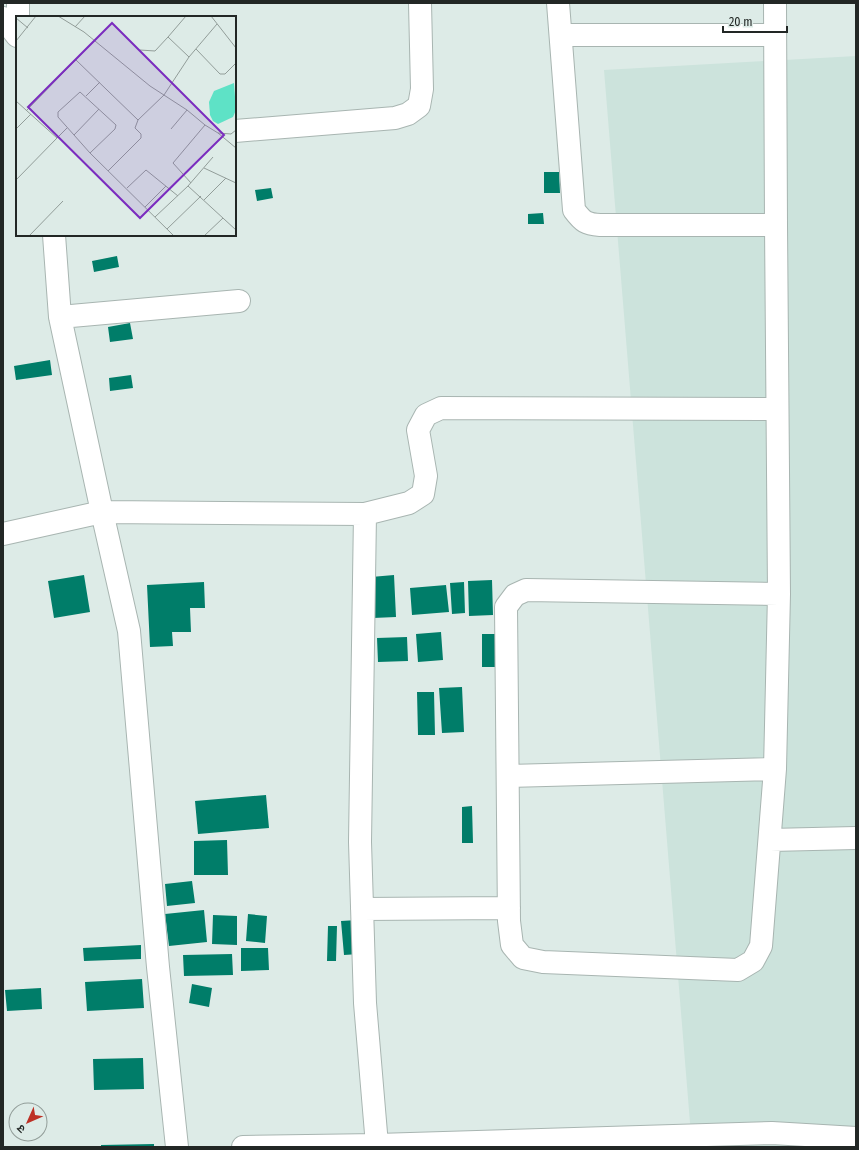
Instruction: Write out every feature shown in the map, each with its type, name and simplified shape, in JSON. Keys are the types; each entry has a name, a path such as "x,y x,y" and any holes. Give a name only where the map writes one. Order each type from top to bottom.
{"street":[{"path":"18,3 18,16"},
{"path":"236,130 395,118 408,114 419,106 422,89 420,3"},
{"path":"558,3 574,210 581,220 590,224 600,225 776,225"},
{"path":"775,3 779,594 775,769 761,946 753,961 738,970 543,962 523,958 512,945 509,908 506,608 515,595 526,590 779,594"},
{"path":"3,18 16,35"},
{"path":"561,35 775,35"},
{"path":"54,236 60,317 129,631 158,967 177,1147"},
{"path":"60,317 239,301"},
{"path":"3,534 102,512 365,514 409,503 423,494 426,476 418,430 426,415 442,408 777,409"},
{"path":"365,514 360,842 365,1003 377,1145"},
{"path":"508,776 775,769"},
{"path":"770,840 856,838"},
{"path":"362,909 509,908"},
{"path":"242,1147 377,1145 772,1133 856,1138"}],"shaded area":[{"path":"856,56 856,1147 692,1147 604,70"}],"building":[{"path":"544,172 559,172 560,193 544,193"},
{"path":"271,188 273,198 257,201 255,190"},
{"path":"543,213 544,224 528,224 528,214"},
{"path":"117,256 119,267 94,272 92,261"},
{"path":"130,323 133,339 110,342 108,327"},
{"path":"50,360 52,375 16,380 14,366"},
{"path":"131,375 133,388 110,391 109,378"},
{"path":"84,575 90,612 54,618 48,581"},
{"path":"394,575 396,617 373,618 371,577"},
{"path":"492,580 493,615 469,616 468,581"},
{"path":"204,582 205,608 190,608 191,632 172,632 173,646 150,647 147,585"},
{"path":"464,582 465,613 452,614 450,583"},
{"path":"446,585 449,612 412,615 410,588"},
{"path":"441,632 443,660 418,662 416,634"},
{"path":"482,634 495,634 496,667 482,667"},
{"path":"407,637 408,661 378,662 377,638"},
{"path":"462,687 464,732 442,733 439,688"},
{"path":"417,692 434,692 435,735 418,735"},
{"path":"266,795 269,828 198,834 195,801"},
{"path":"472,806 473,843 462,843 462,807"},
{"path":"227,840 228,875 194,875 194,841"},
{"path":"192,881 195,903 167,906 165,884"},
{"path":"204,910 207,942 169,946 165,914"},
{"path":"248,914 267,916 265,943 246,941"},
{"path":"213,915 237,916 237,945 212,944"},
{"path":"357,920 359,954 344,955 341,921"},
{"path":"328,926 337,926 336,961 327,961"},
{"path":"141,945 141,959 84,961 83,948"},
{"path":"241,948 268,948 269,970 241,971"},
{"path":"232,954 233,975 184,976 183,955"},
{"path":"142,979 144,1008 87,1011 85,982"},
{"path":"192,984 212,988 209,1007 189,1003"},
{"path":"41,988 42,1009 7,1011 5,990"},
{"path":"143,1058 144,1089 94,1090 93,1059"},
{"path":"154,1144 154,1147 101,1147 101,1145"}]}
